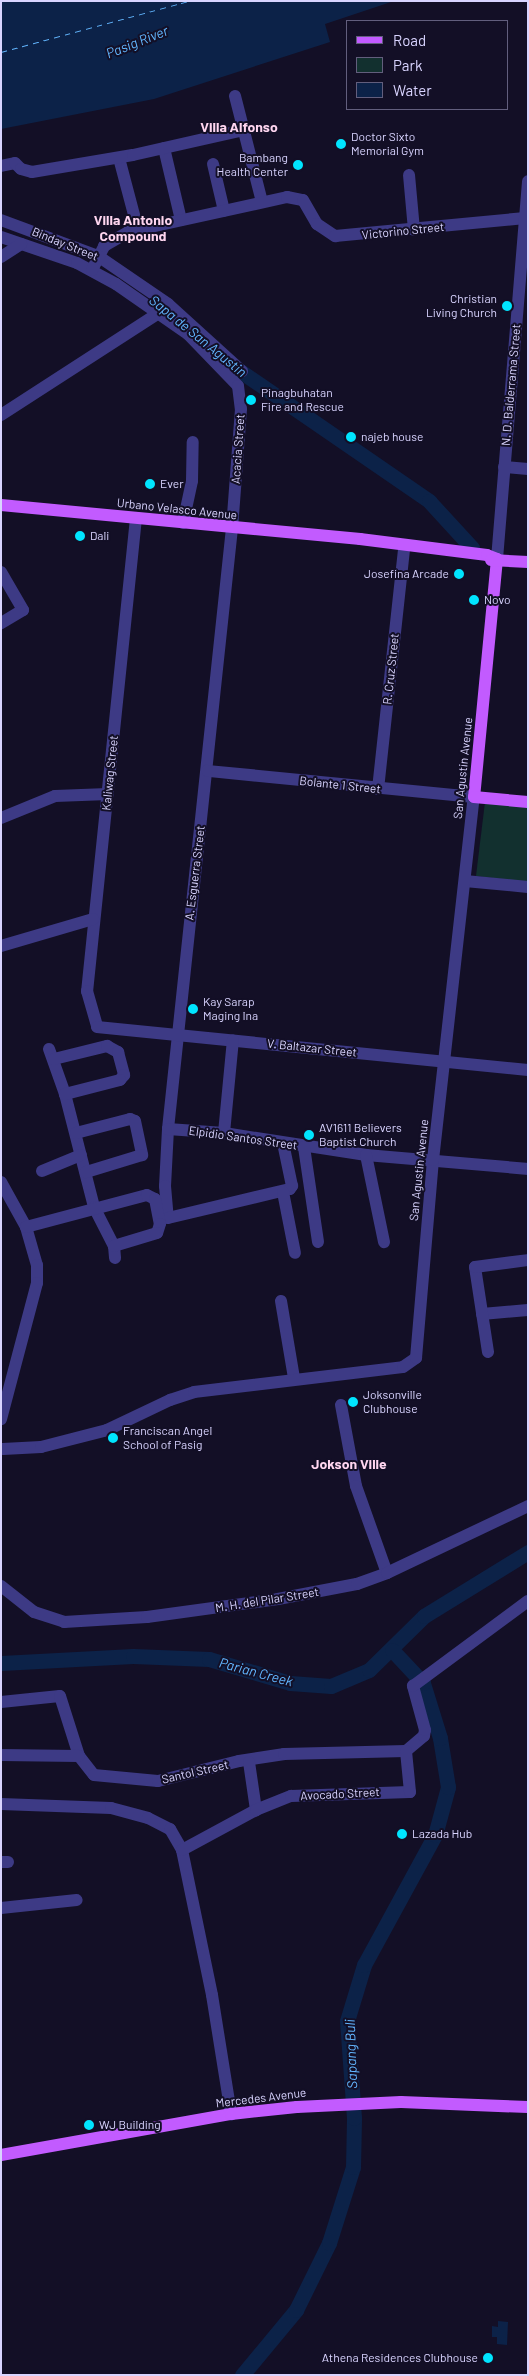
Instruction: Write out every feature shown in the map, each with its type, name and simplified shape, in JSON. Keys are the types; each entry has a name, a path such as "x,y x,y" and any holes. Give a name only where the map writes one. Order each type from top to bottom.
{"main road":[{"name":"Urbano Velasco Avenue","path":"1,505 350,540 487,555 497,559"},
{"name":"Urbano Velasco Avenue","path":"350,540 404,550 497,559"},
{"path":"497,559 528,562"},
{"name":"San Agustin Avenue","path":"474,797 497,559"},
{"path":"474,797 528,802"},
{"name":"Mercedes Avenue","path":"1,2155 231,2114 346,2103 528,2107"}],"street":[{"path":"95,263 110,240 138,230 262,202 235,96"},
{"path":"1,166 15,163 20,169 32,172 119,158 244,130"},
{"path":"164,148 181,220"},
{"path":"119,158 138,230"},
{"path":"214,164 224,211"},
{"path":"409,175 414,230"},
{"name":"N. D. Balderrama Street","path":"497,559 504,467 523,306 525,218 528,181"},
{"name":"Victorino Street","path":"262,202 299,197 317,224 335,236 525,218"},
{"name":"Binday Street","path":"1,220 95,263 168,304 242,370"},
{"name":"Acacia Street","path":"1,237 95,263 188,334 238,386 241,409 232,528"},
{"path":"1,257 21,244"},
{"path":"1,416 160,312"},
{"path":"183,523 192,481 193,442"},
{"path":"504,467 528,469"},
{"name":"Kaliwag Street","path":"97,1027 87,991 136,518"},
{"name":"A. Esguerra Street","path":"232,528 168,1129 165,1186 168,1218 283,1192"},
{"name":"R. Cruz Street","path":"378,789 404,550"},
{"path":"1,572 23,610 1,623"},
{"name":"Bolante 1 Street","path":"207,771 474,797"},
{"path":"1,818 55,796 108,794"},
{"name":"San Agustin Avenue","path":"2,1448 41,1447 108,1430 170,1400 194,1392 294,1378 403,1367 413,1362 417,1352 433,1160 474,797"},
{"path":"465,881 528,887"},
{"path":"1,946 94,919"},
{"name":"V. Baltazar Street","path":"97,1027 103,1030 233,1040 528,1070"},
{"path":"224,1133 233,1040"},
{"path":"26,1227 94,1207 147,1195 155,1199 160,1224 157,1233 115,1252 94,1207 65,1094 51,1054 107,1046 118,1052 124,1076 120,1080 65,1094"},
{"path":"76,1134 130,1119 137,1129 142,1155 86,1172"},
{"name":"Elpidio Santos Street","path":"168,1129 224,1133 304,1147 366,1155 528,1169"},
{"path":"283,1143 292,1186 283,1192 295,1253"},
{"path":"304,1147 318,1242"},
{"path":"42,1171 81,1155"},
{"path":"366,1155 384,1242"},
{"path":"1,1182 26,1227 37,1265 37,1283 1,1418"},
{"path":"488,1352 475,1267 528,1260"},
{"path":"281,1301 294,1378"},
{"path":"482,1314 528,1310"},
{"path":"341,1406 356,1486 387,1573"},
{"name":"M. H. del Pilar Street","path":"1,1586 34,1612 64,1622 147,1617 278,1599 357,1584 387,1573 528,1506"},
{"path":"406,1751 424,1736 425,1730 413,1686 528,1601"},
{"path":"1,1702 60,1696 79,1756 1,1754"},
{"name":"Santol Street","path":"79,1756 94,1775 158,1781 239,1762 250,1762 284,1754 406,1751"},
{"name":"Avocado Street","path":"182,1850 256,1810 291,1796 410,1792 406,1751"},
{"path":"250,1762 256,1810"},
{"path":"1,1804 123,1810 170,1829 182,1850 212,1995 231,2114"},
{"path":"1,1908 77,1900"}],"green space":[{"path":"485,802 528,807 528,882 476,876"}],"water":[{"name":"Pasig River","path":"1,1 394,1 325,24 330,42 154,99 1,129"},
{"path":"498,2321 508,2322 507,2345 497,2344 497,2337 492,2337 492,2326 498,2327"}],"waterway":[{"name":"Sapa de San Agustin","path":"230,364 429,501 472,548"},
{"name":"Parian Creek","path":"1,1663 133,1656 209,1659 290,1683 331,1686 369,1670 424,1616 528,1552"},
{"name":"Sapang Buli","path":"242,2375 296,2310 329,2243 353,2167 354,2118 347,2021 364,1965 435,1835 448,1787 440,1738 423,1683 392,1650"}],"ferry route":[{"path":"1,52 189,1"}],"place":[{"name":"Doctor Sixto Memorial Gym","path":"341,144"},
{"name":"Bambang Health Center","path":"298,165"},
{"name":"Christian Living Church","path":"507,306"},
{"name":"Pinagbuhatan Fire and Rescue","path":"251,400"},
{"name":"najeb house","path":"351,437"},
{"name":"Ever","path":"150,484"},
{"name":"Dali","path":"80,536"},
{"name":"Josefina Arcade","path":"459,574"},
{"name":"Novo","path":"474,600"},
{"name":"Kay Sarap Maging Ina","path":"193,1009"},
{"name":"AV1611 Believers Baptist Church","path":"309,1135"},
{"name":"Joksonville Clubhouse","path":"353,1402"},
{"name":"Franciscan Angel School of Pasig","path":"113,1438"},
{"name":"Lazada Hub","path":"402,1834"},
{"name":"WJ Building","path":"89,2125"},
{"name":"Athena Residences Clubhouse","path":"488,2358"}],"district":[{"name":"Villa Alfonso","path":"239,127"},
{"name":"Villa Antonio Compound","path":"133,228"},
{"name":"Jokson Ville","path":"349,1464"}]}
